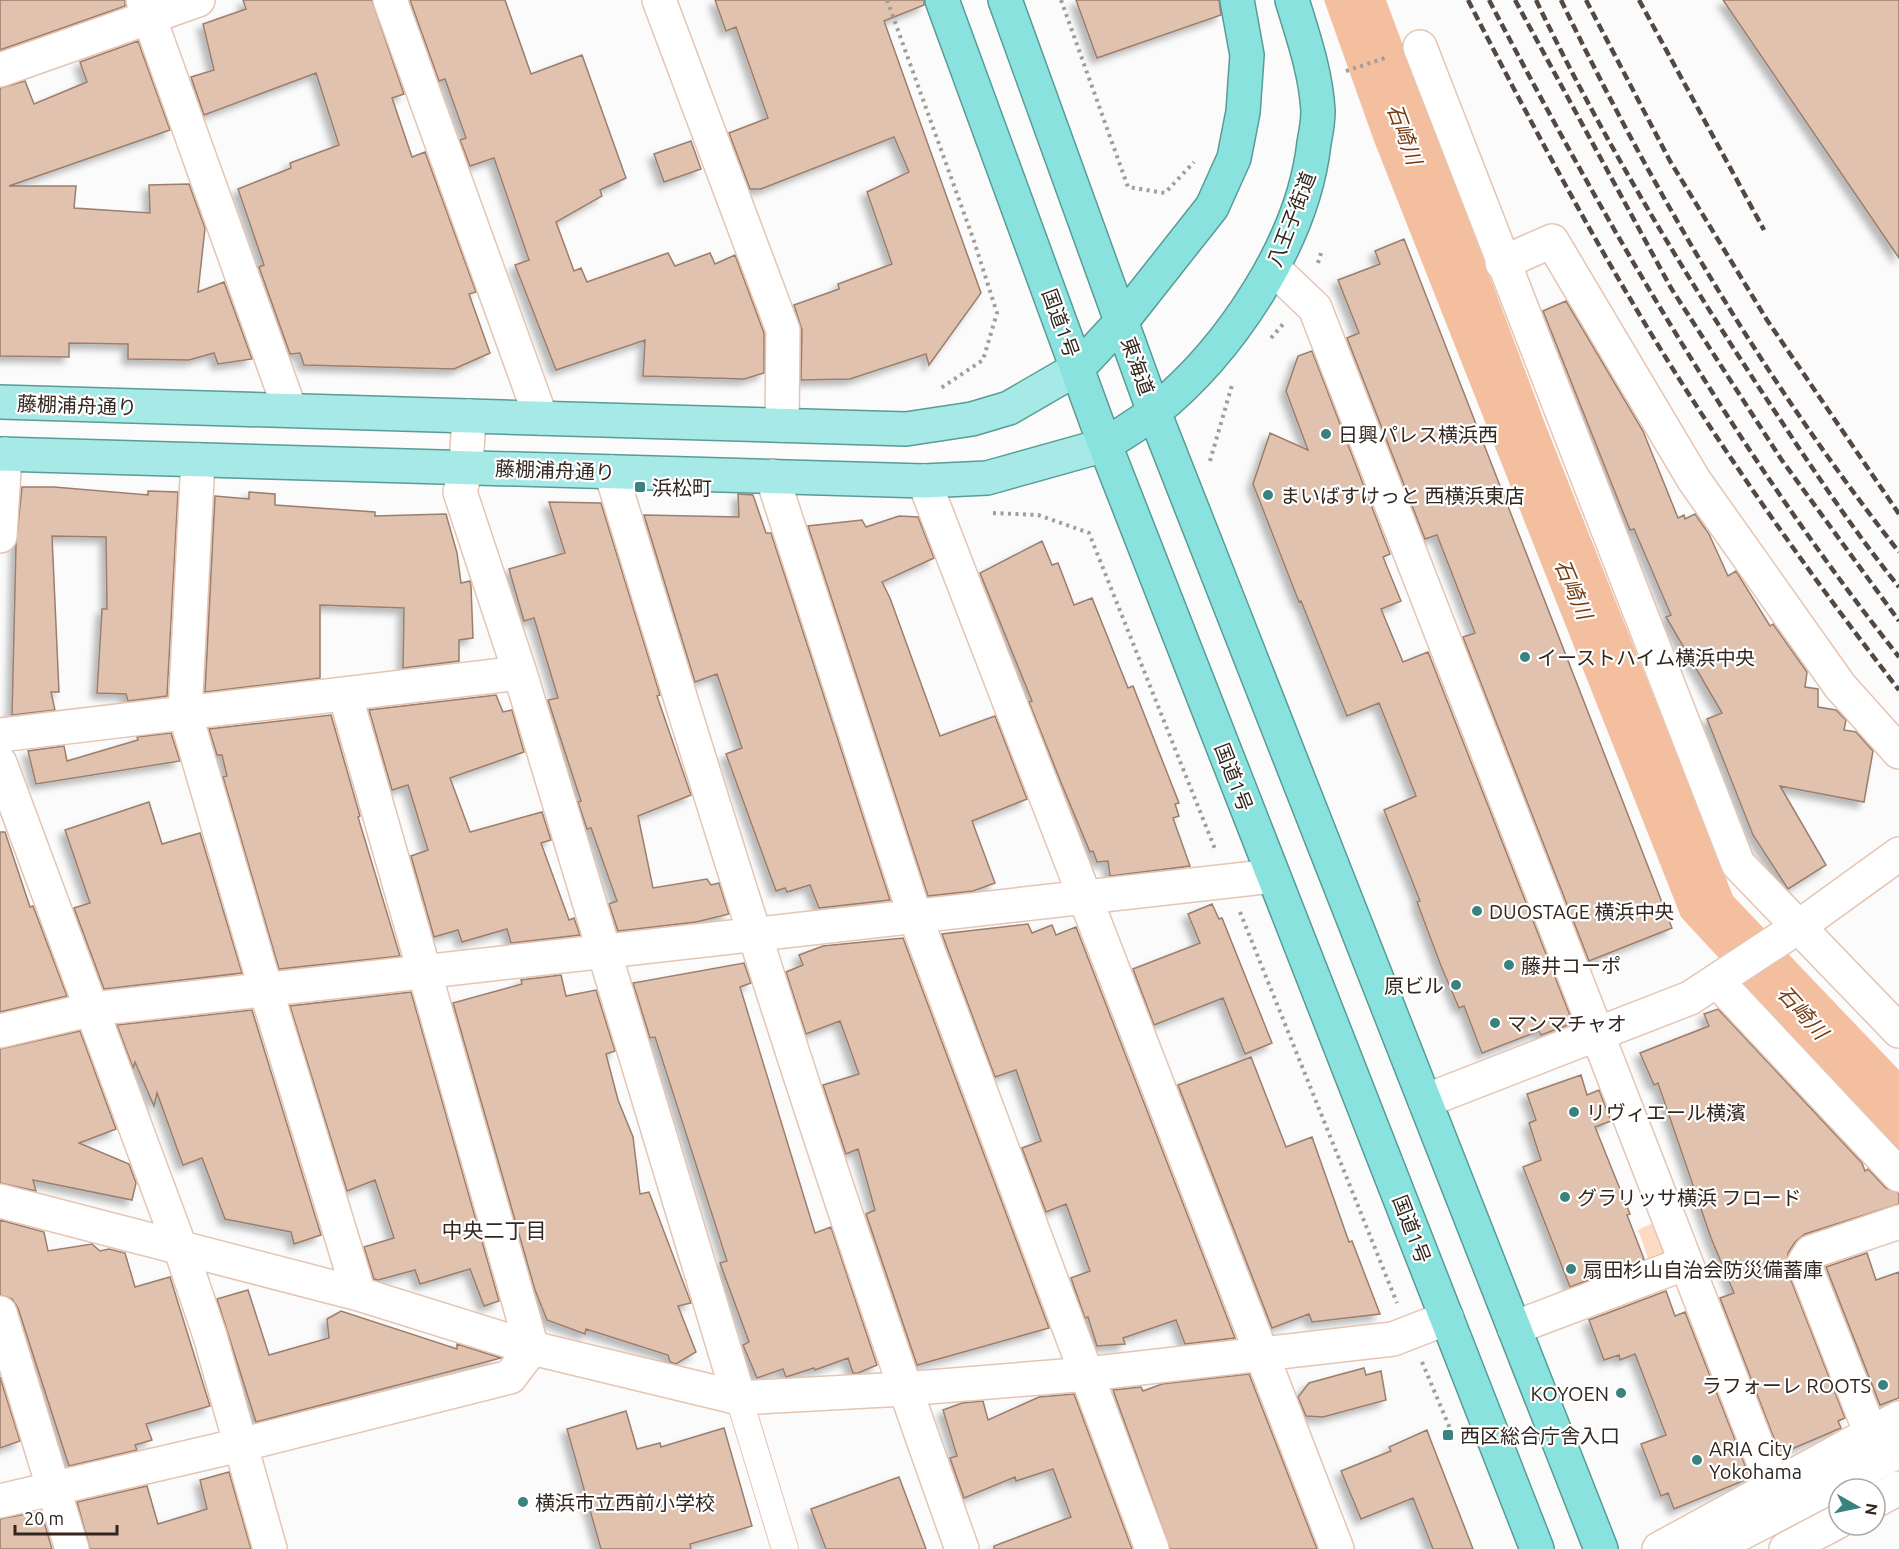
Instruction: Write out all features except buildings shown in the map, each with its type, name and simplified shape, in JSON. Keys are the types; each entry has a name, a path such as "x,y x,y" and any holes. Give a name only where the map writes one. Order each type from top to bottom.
{"highway":[{"name":"国道1号","path":"942,0 1105,445 1538,1549"},
{"path":"1005,0 1122,321"},
{"path":"1078,368 1122,321 1212,207 1234,158 1243,112 1247,54 1237,0"},
{"name":"八王子街道","path":"1105,445 1154,412 1205,361 1243,315 1274,269 1299,209 1312,165 1318,112 1308,51 1292,0"},
{"name":"東海道","path":"1122,321 1154,412"},
{"path":"1154,412 1601,1549"}],"main road":[{"name":"藤棚浦舟通り","path":"0,402 906,429 962,421 1009,408 1078,368"},
{"name":"藤棚浦舟通り","path":"3,454 924,481 987,478 1105,445"}],"street":[{"path":"0,70 146,9 198,0"},
{"path":"390,0 541,418"},
{"path":"659,0 783,330 782,425"},
{"path":"146,9 290,410"},
{"path":"1406,52 1502,262 1738,864 1790,931 1899,1031"},
{"path":"1502,262 1552,241 1694,480 1840,686 1899,752"},
{"path":"1274,269 1315,308 1774,1489"},
{"path":"469,416 466,468 460,492 520,673 785,1549"},
{"path":"0,536 3,454"},
{"path":"198,460 185,713 266,990 359,1294"},
{"path":"611,472 757,936 904,1389 962,1549"},
{"path":"772,476 915,916 1152,1549"},
{"path":"924,481 1337,1549"},
{"path":"0,735 520,673"},
{"path":"345,694 532,1347"},
{"path":"0,763 180,1248 270,1549"},
{"path":"1425,1101 1690,998 1899,854"},
{"path":"0,1031 93,1009 757,936 1273,876"},
{"path":"1722,977 1899,1175"},
{"path":"0,1201 359,1294 532,1347 739,1398 904,1389 1088,1374 1393,1339 1447,1318"},
{"path":"1889,1440 1804,1263 1811,1252 1899,1222"},
{"path":"1514,1328 1686,1263"},
{"path":"0,1313 72,1549"},
{"path":"0,1501 240,1445 510,1377 532,1347"},
{"path":"1659,1549 1774,1489 1889,1440"},
{"path":"1712,1549 1889,1440"},
{"path":"1790,1548 1827,1528"}],"path":[{"path":"887,0 974,241 997,314 983,360 932,394"},
{"path":"1061,0 1128,187 1165,193 1195,161"},
{"path":"1343,72 1406,52"},
{"path":"1270,339 1306,299 1321,253"},
{"path":"1208,470 1234,379"},
{"path":"935,512 1038,515 1089,533 1409,1333 1455,1441"}],"shaded area":[{"path":"1655,1222 1668,1254 1649,1261 1638,1230"}],"water":[{"name":"石崎川","path":"1324,0 1386,0 1546,426 1733,896 1899,1070 1899,1153 1681,917 1374,141"}],"railway":[{"path":"1468,0 1571,195 1625,291 1683,385 1788,540 1899,690"},
{"path":"1489,0 1629,255 1730,420 1840,580 1899,657"},
{"path":"1515,0 1671,288 1781,459 1899,621"},
{"path":"1536,0 1613,148 1698,292 1826,488 1899,587"},
{"path":"1561,0 1634,144 1715,285 1803,422 1899,552"},
{"path":"1586,0 1670,161 1767,320 1899,514"},
{"path":"1639,0 1764,230"}],"place":[{"name":"日興パレス横浜西","path":"1326,434"},
{"name":"浜松町","path":"640,487"},
{"name":"まいばすけっと 西横浜東店","path":"1268,495"},
{"name":"イーストハイム横浜中央","path":"1525,657"},
{"name":"DUOSTAGE 横浜中央","path":"1477,911"},
{"name":"藤井コーポ","path":"1509,965"},
{"name":"原ビル","path":"1456,985"},
{"name":"マンマチャオ","path":"1495,1023"},
{"name":"リヴィエール横濱","path":"1574,1112"},
{"name":"グラリッサ横浜 フロード","path":"1565,1197"},
{"name":"扇田杉山自治会防災備蓄庫","path":"1571,1269"},
{"name":"ラフォーレ ROOTS","path":"1883,1385"},
{"name":"KOYOEN","path":"1621,1393"},
{"name":"西区総合庁舎入口","path":"1448,1435"},
{"name":"ARIA City Yokohama","path":"1697,1460"},
{"name":"横浜市立西前小学校","path":"523,1502"}],"district":[{"name":"中央二丁目","path":"494,1230"}]}
